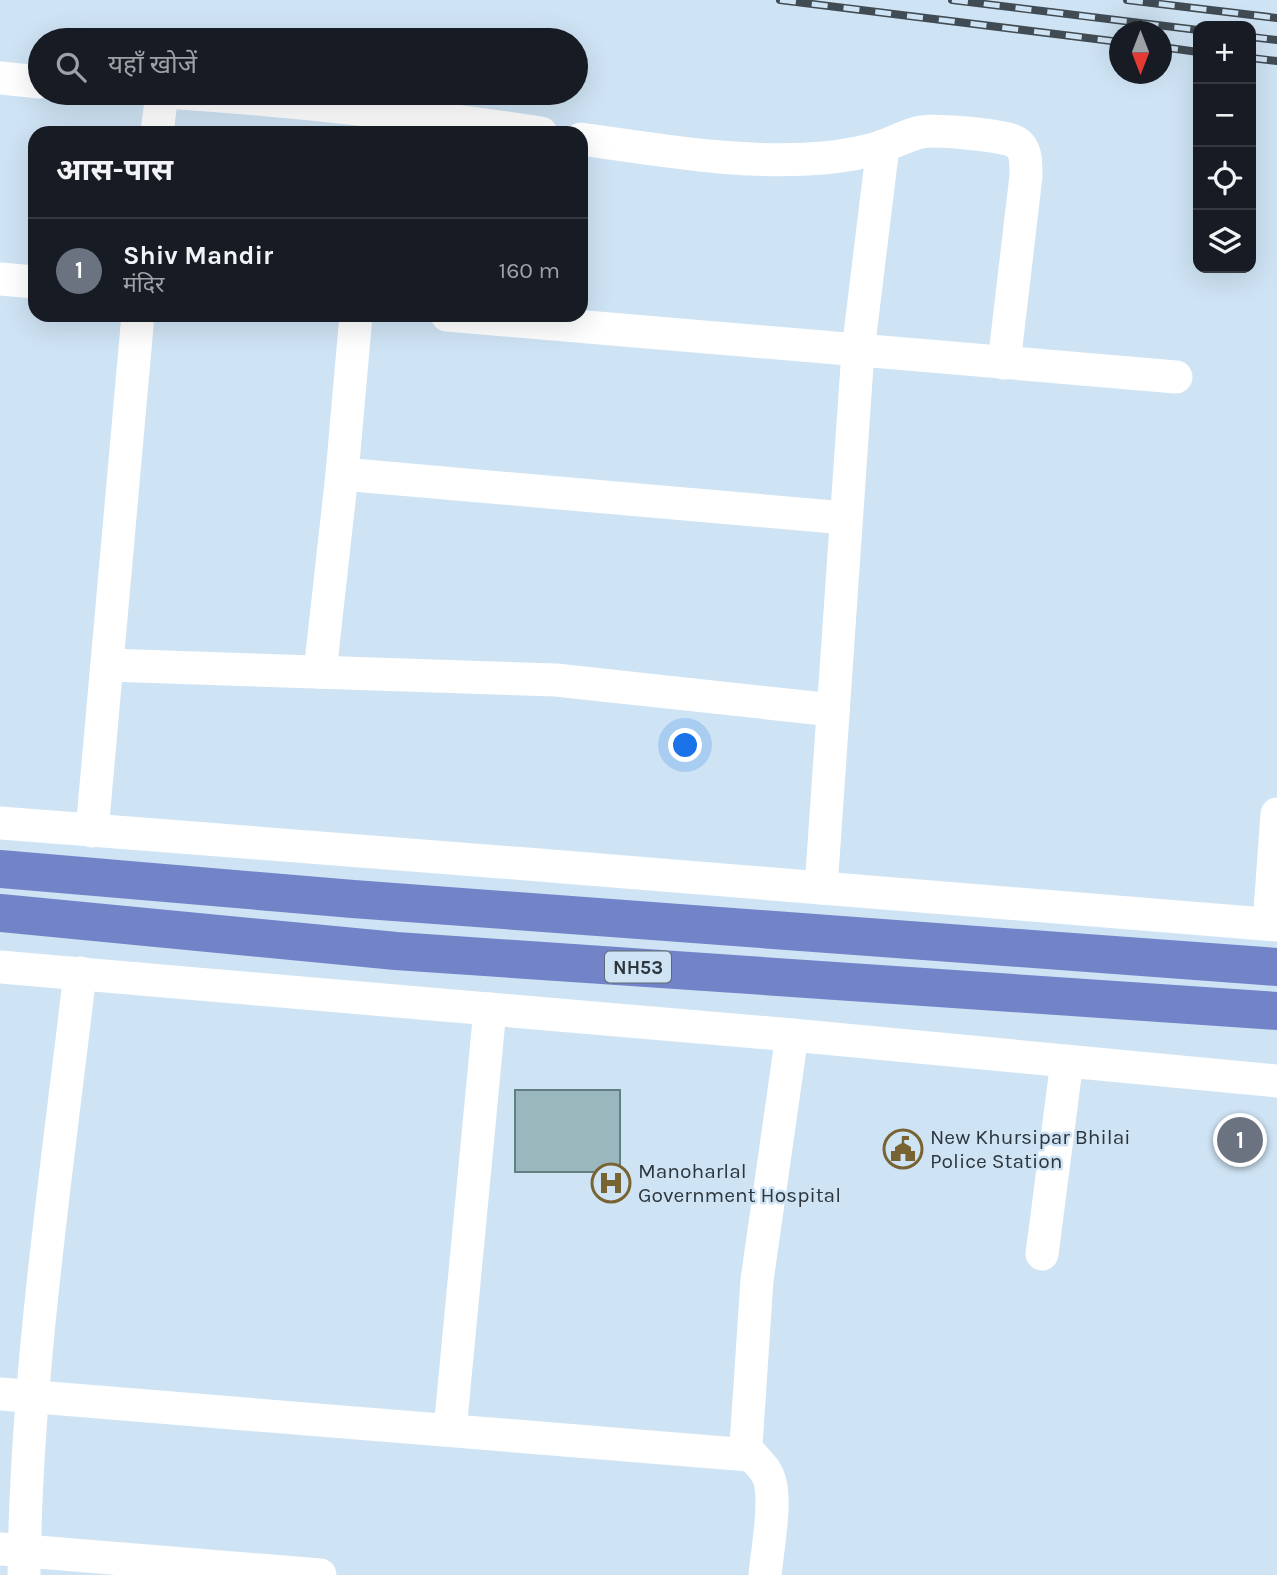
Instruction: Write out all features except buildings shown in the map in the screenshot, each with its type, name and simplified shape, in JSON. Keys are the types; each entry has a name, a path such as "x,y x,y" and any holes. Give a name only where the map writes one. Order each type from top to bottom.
{"highway":[{"name":"NH53","path":"0,869 353,899 1277,967"},
{"name":"NH53","path":"0,914 396,951 1277,1012"}],"street":[{"path":"0,78 28,81"},
{"path":"159,126 161,105"},
{"path":"283,105 375,122 468,122 495,126"},
{"path":"588,140 707,157 742,158 822,158 865,152 926,131 1008,139 1018,143 1026,158 1026,176 1004,363"},
{"path":"821,888 858,351 883,146"},
{"path":"0,279 28,281"},
{"path":"92,831 137,322"},
{"path":"320,671 355,322"},
{"path":"527,322 1176,377"},
{"path":"342,474 845,518"},
{"path":"107,665 556,680 833,710"},
{"path":"0,823 1273,925 1277,814"},
{"path":"0,967 792,1035 1277,1081"},
{"path":"80,972 46,1260 16,1558 320,1575"},
{"path":"450,1430 490,1009"},
{"path":"765,1575 772,1492 769,1477 764,1468 749,1455 746,1445 757,1280 792,1035"},
{"path":"1042,1254 1067,1061"},
{"path":"0,1394 749,1455"}],"railway":[{"path":"780,0 1109,41"},
{"path":"952,0 1193,29"},
{"path":"1127,0 1277,18"},
{"path":"1256,38 1277,40"},
{"path":"1172,48 1193,51"},
{"path":"1256,59 1277,61"}],"place":[{"name":"Shiv Mandir","path":"1240,1140"},
{"name":"New Khursipar Bhilai Police Station","path":"903,1149"},
{"name":"Manoharlal Government Hospital","path":"611,1183"}]}
